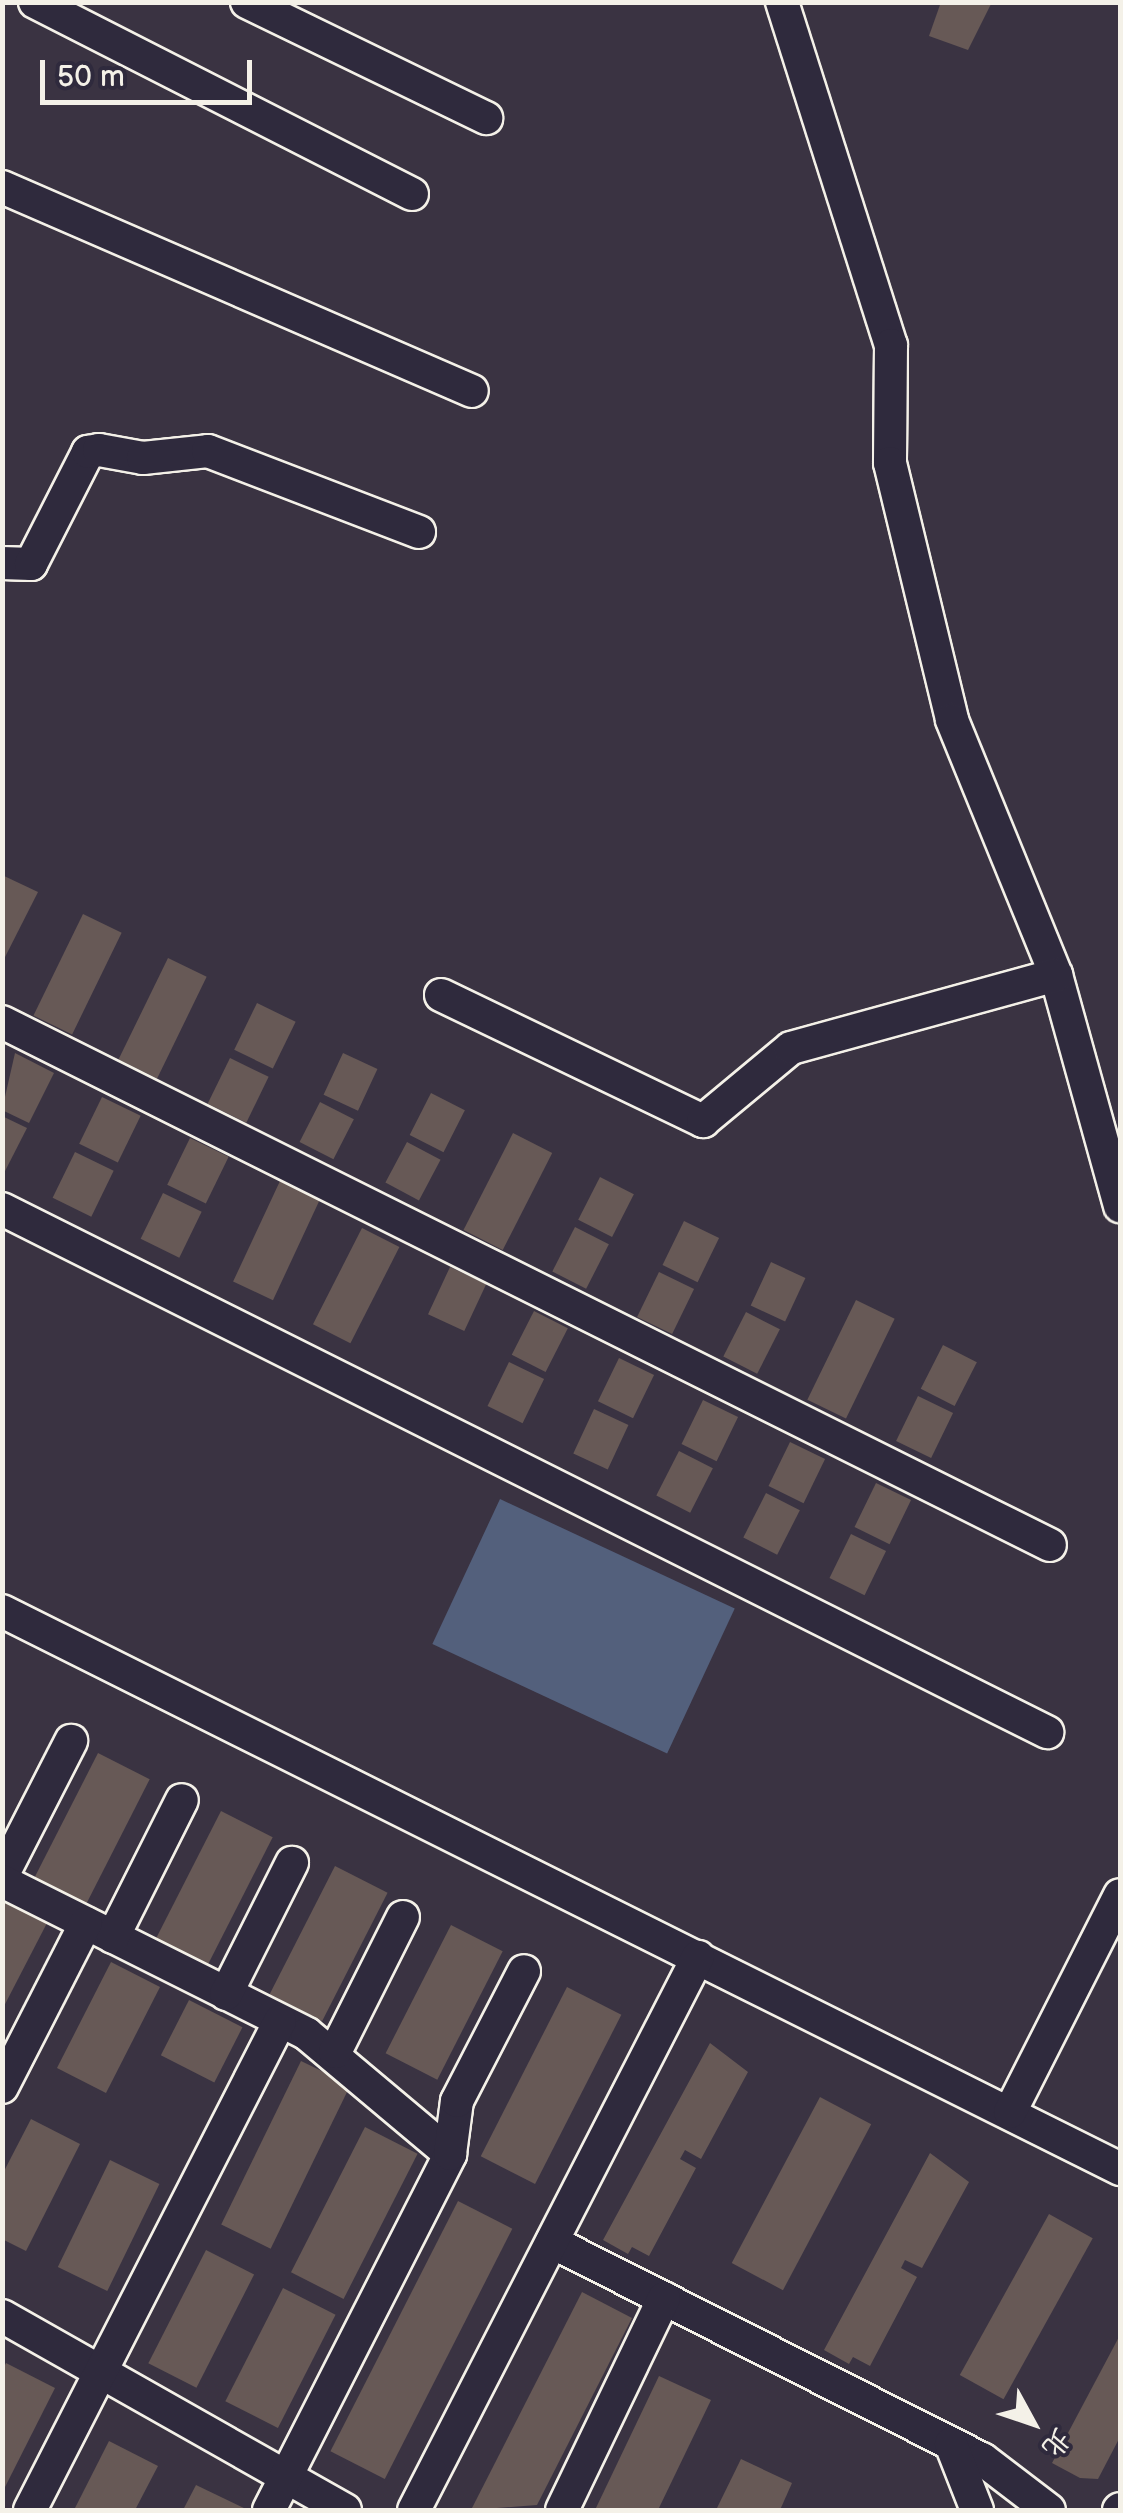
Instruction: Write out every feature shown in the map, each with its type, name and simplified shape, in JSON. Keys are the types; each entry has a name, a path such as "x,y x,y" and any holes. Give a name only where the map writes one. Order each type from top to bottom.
{"street":[{"path":"247,2 486,118"},
{"path":"782,2 892,345 890,463 952,720 1056,975 1120,1206"},
{"path":"51,6 412,194"},
{"path":"2,187 472,390"},
{"path":"2,562 31,564 88,452 99,450 143,458 208,450 418,532"},
{"path":"441,995 703,1121 791,1048 1056,975"},
{"path":"2,1022 1050,1544"},
{"path":"2,1209 1047,1732"},
{"path":"2,1611 1120,2169"},
{"path":"71,1742 2,1878 335,2052 450,2154"},
{"path":"2,2087 182,1800"},
{"path":"226,1994 292,1863"},
{"path":"1010,2112 1120,1895"},
{"path":"335,2052 403,1917"},
{"path":"414,2510 698,1957"},
{"path":"269,2510 450,2154 457,2101 524,1972"},
{"path":"30,2510 280,2021"},
{"path":"552,2242 951,2444 1049,2510"},
{"path":"562,2510 664,2298"},
{"path":"2,2316 103,2368 345,2510"},
{"path":"951,2444 977,2510"}],"water":[{"path":"500,1499 735,1608 667,1753 432,1644"}],"building":[{"path":"941,2 992,2 968,50 929,36"},
{"path":"2,875 38,892 2,963"},
{"path":"83,914 122,933 72,1034 33,1016"},
{"path":"168,958 207,977 157,1078 118,1060"},
{"path":"257,1003 296,1022 273,1069 234,1050"},
{"path":"15,1053 54,1073 29,1123 2,1110"},
{"path":"343,1053 377,1069 358,1111 324,1095"},
{"path":"230,1058 269,1077 246,1123 208,1104"},
{"path":"431,1093 465,1110 444,1152 410,1135"},
{"path":"102,1097 141,1116 118,1163 79,1144"},
{"path":"320,1102 354,1119 333,1159 300,1142"},
{"path":"2,1116 27,1128 2,1177"},
{"path":"513,1133 552,1153 503,1250 464,1230"},
{"path":"190,1138 229,1157 206,1204 167,1185"},
{"path":"407,1142 441,1160 419,1200 385,1183"},
{"path":"75,1152 114,1171 91,1217 53,1198"},
{"path":"600,1177 634,1194 612,1237 578,1220"},
{"path":"280,1181 320,1200 273,1300 233,1282"},
{"path":"163,1193 202,1212 179,1258 141,1239"},
{"path":"684,1221 719,1238 698,1282 663,1265"},
{"path":"575,1227 609,1244 586,1289 552,1272"},
{"path":"362,1228 399,1247 350,1343 313,1324"},
{"path":"771,1262 805,1278 785,1322 751,1306"},
{"path":"450,1267 486,1284 464,1331 428,1314"},
{"path":"659,1272 694,1289 672,1334 637,1317"},
{"path":"856,1300 895,1319 846,1419 807,1400"},
{"path":"534,1311 568,1328 546,1372 512,1355"},
{"path":"746,1312 780,1329 757,1374 723,1357"},
{"path":"943,1345 977,1362 955,1406 921,1389"},
{"path":"619,1358 654,1375 633,1418 598,1401"},
{"path":"509,1362 544,1379 523,1423 488,1406"},
{"path":"918,1396 953,1413 931,1458 896,1441"},
{"path":"703,1400 738,1417 717,1461 682,1444"},
{"path":"594,1409 628,1425 608,1469 573,1453"},
{"path":"790,1442 825,1459 804,1503 769,1486"},
{"path":"679,1451 713,1468 690,1513 656,1496"},
{"path":"876,1483 911,1500 890,1544 855,1527"},
{"path":"766,1493 800,1510 777,1555 743,1538"},
{"path":"851,1534 886,1551 865,1595 830,1578"},
{"path":"98,1753 150,1779 84,1908 33,1881"},
{"path":"221,1811 273,1837 207,1966 156,1939"},
{"path":"335,1866 388,1893 322,2021 270,1994"},
{"path":"2,1901 47,1923 2,2010"},
{"path":"451,1925 503,1951 437,2080 386,2053"},
{"path":"111,1962 160,1987 106,2093 57,2068"},
{"path":"567,1987 621,2015 535,2184 481,2156"},
{"path":"189,2000 242,2027 214,2082 161,2055"},
{"path":"710,2043 748,2072 701,2159 685,2150 680,2159 696,2168 649,2256 632,2247 628,2254 603,2240"},
{"path":"301,2061 350,2085 271,2249 221,2225"},
{"path":"820,2097 871,2124 783,2290 732,2263"},
{"path":"31,2119 80,2144 26,2251 2,2239 2,2175"},
{"path":"365,2127 418,2154 344,2299 291,2272"},
{"path":"930,2153 969,2182 922,2268 905,2260 901,2268 917,2277 870,2366 853,2357 849,2364 824,2350"},
{"path":"110,2160 159,2184 107,2291 58,2267"},
{"path":"458,2201 512,2229 385,2479 330,2451"},
{"path":"1049,2214 1093,2238 1004,2399 960,2375"},
{"path":"206,2250 254,2275 196,2388 148,2363"},
{"path":"283,2288 336,2315 278,2428 225,2401"},
{"path":"582,2292 632,2318 537,2505 471,2510"},
{"path":"1120,2335 1120,2437 1098,2479 1080,2478 1052,2463"},
{"path":"6,2363 55,2388 2,2493 2,2371"},
{"path":"659,2376 711,2400 658,2510 595,2510"},
{"path":"109,2441 158,2466 135,2510 74,2510"},
{"path":"741,2459 792,2483 780,2510 716,2510"},
{"path":"196,2485 248,2510 183,2510"}]}
